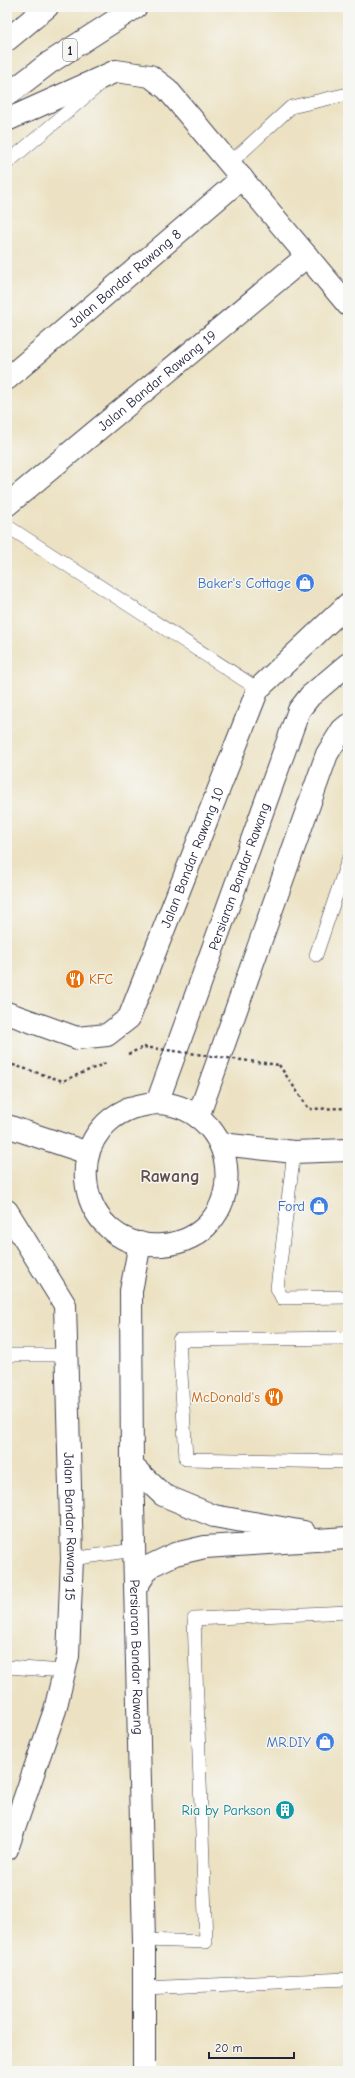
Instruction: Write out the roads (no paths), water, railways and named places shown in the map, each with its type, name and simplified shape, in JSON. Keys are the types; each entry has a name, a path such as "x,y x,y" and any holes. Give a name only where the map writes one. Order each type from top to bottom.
{"street":[{"path":"7,40 47,7"},
{"name":"1","path":"7,95 49,63 136,7"},
{"path":"7,120 116,71 150,76 167,89 348,305"},
{"name":"Jalan Bandar Rawang 8","path":"7,378 236,171"},
{"name":"Jalan Bandar Rawang 19","path":"7,505 307,256"},
{"name":"Jalan Bandar Rawang 10","path":"7,1013 77,1038 107,1035 129,1018 258,689 348,604"},
{"name":"Persiaran Bandar Rawang","path":"157,1103 300,710 310,696 348,664"},
{"path":"198,1117 327,754 342,730 348,725"},
{"path":"157,1103 179,1106 198,1117 212,1129 221,1144 227,1164 227,1186 222,1202 214,1216 201,1230 184,1240 162,1245 140,1243 123,1237 107,1226 94,1209 86,1188 85,1170 88,1153 96,1135 110,1120 129,1108 157,1103"},
{"path":"7,1126 88,1153"},
{"path":"221,1144 294,1152 348,1150"},
{"name":"Jalan Bandar Rawang 15","path":"7,1211 65,1305 72,1559 68,1656 55,1710 7,1849"},
{"name":"Persiaran Bandar Rawang","path":"140,1243 132,1291 132,1466 144,1940 144,2071"},
{"path":"132,1466 163,1495 214,1516 342,1538"},
{"path":"136,1587 150,1566 175,1554 205,1547 342,1538"}],"lane":[{"path":"7,163 116,71"},
{"path":"236,171 291,106 348,94"},
{"path":"7,526 258,689"},
{"path":"316,955 348,860"},
{"path":"294,1152 277,1288 282,1298 348,1298"},
{"path":"348,1338 179,1340 186,1458 348,1462"},
{"path":"7,1355 67,1355"},
{"path":"72,1559 134,1550"},
{"path":"144,1940 206,1942 194,1619 348,1612"},
{"path":"7,1667 64,1671"},
{"path":"144,1988 348,1979"}],"place":[{"name":"Baker's Cottage","path":"305,583"},
{"name":"KFC","path":"75,979"},
{"name":"Ford","path":"319,1206"},
{"name":"McDonald's","path":"274,1397"},
{"name":"MR.DIY","path":"325,1742"},
{"name":"Ria by Parkson","path":"285,1810"}],"district":[{"name":"Rawang","path":"170,1176"}]}
